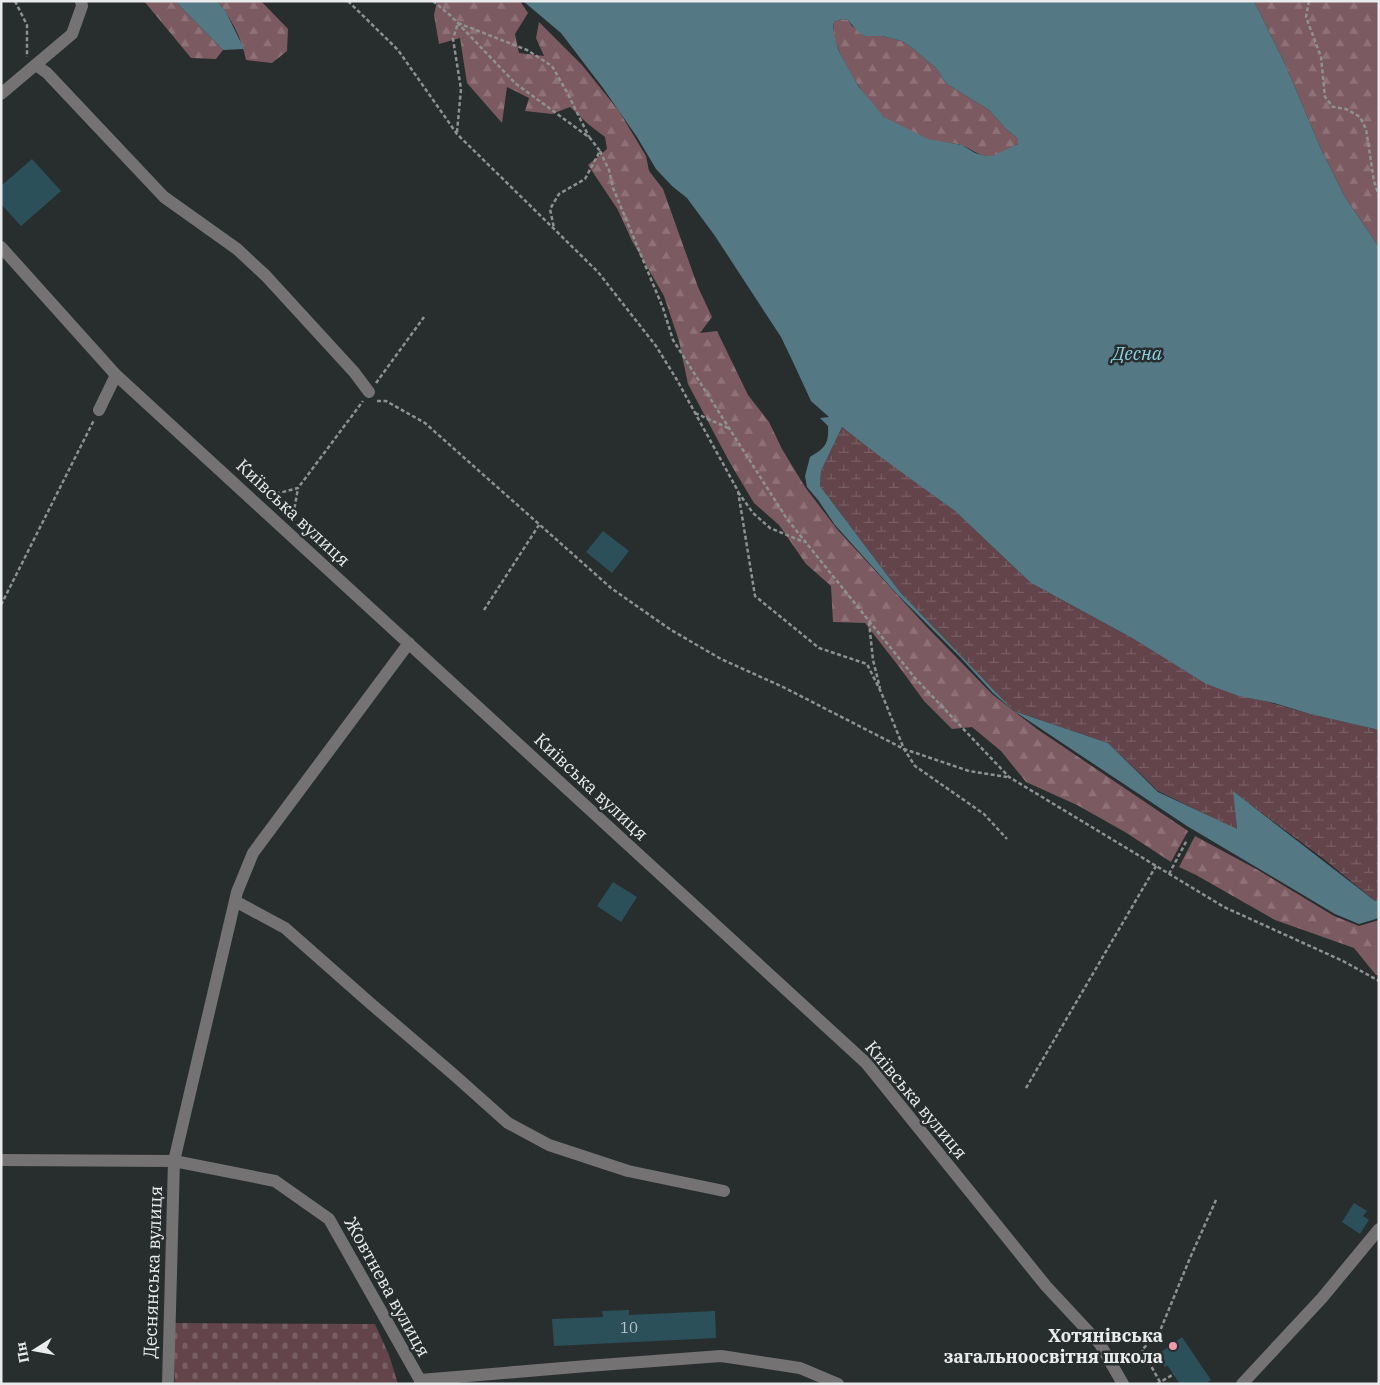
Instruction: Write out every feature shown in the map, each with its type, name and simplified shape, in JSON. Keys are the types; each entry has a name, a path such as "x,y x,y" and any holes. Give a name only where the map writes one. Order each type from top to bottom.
{"street":[{"path":"1,94 72,34 82,6 81,1"},
{"path":"31,69 48,73 164,197 237,249 266,276 354,372 366,397"},
{"name":"Київська вулиця","path":"1,247 116,375 866,1063 1046,1286 1100,1344 1123,1384"},
{"path":"99,410 116,375"},
{"name":"Деснянська вулиця","path":"168,1384 174,1161 237,892 253,853 409,643"},
{"path":"235,901 285,928 508,1123 549,1145 628,1171 724,1191"},
{"name":"Жовтнева вулиця","path":"1,1160 174,1161 275,1181 329,1219 420,1382 721,1356 800,1368 838,1384"},
{"path":"1242,1384 1322,1298 1379,1229"}],"path":[{"path":"15,1 27,25 31,69"},
{"path":"348,1 398,50 457,134 598,272 656,346 677,380 738,491 753,513 770,528 805,542"},
{"path":"433,1 451,16 515,83 590,138"},
{"path":"1309,1 1306,17 1321,57 1325,97 1333,107 1346,109 1360,118 1366,128 1374,181 1379,196"},
{"path":"457,134 461,90 453,39 458,23"},
{"path":"458,23 526,50 552,66 609,170 613,188 663,308 673,340 787,520 915,678 1009,777 1224,907 1343,961 1379,981"},
{"path":"555,230 550,209 559,194 585,179 600,151"},
{"path":"297,541 294,510 298,488 424,317"},
{"path":"366,397 386,401 425,424 611,588 670,630 721,659 783,686 904,749 969,771 1009,777"},
{"path":"1,604 99,410"},
{"path":"695,413 729,429"},
{"path":"242,490 279,493 298,488"},
{"path":"738,491 755,596 819,648 866,664 881,692 904,749 915,766 984,814 1007,839"},
{"path":"484,610 539,525"},
{"path":"868,620 873,660 881,692"},
{"path":"1170,874 1187,840"},
{"path":"1026,1088 1156,866"},
{"path":"1174,1374 1159,1383 1142,1350 1160,1331 1216,1200"}],"green space":[{"path":"144,1 175,1 223,50 216,59 191,58"},
{"path":"217,1 261,1 288,29 287,51 272,63 246,60 242,44 235,29"},
{"path":"437,1 520,1 528,13 515,34 519,53 544,56 536,38 539,22 582,65 619,111 646,156 649,171 663,189 698,287 712,317 700,333 717,331 748,395 769,422 782,449 805,487 837,529 925,625 992,694 1037,729 1188,831 1171,862 1125,832 1077,805 1026,782 1001,751 972,727 952,729 924,701 865,623 833,622 831,586 806,564 779,525 754,503 730,463 688,384 679,341 664,296 632,241 618,210 588,165 607,149 605,137 570,107 552,114 525,111 529,98 507,87 502,123 467,83 460,38 439,44 434,15"},
{"path":"1254,1 1379,1 1379,247 1345,197 1322,151 1285,64"},
{"path":"842,19 848,20 852,26 865,36 882,36 902,41 911,47 937,69 947,84 989,110 1015,136 1018,144 998,154 986,156 961,145 923,137 886,119 861,89 839,50 834,37 833,27 834,22"},
{"path":"842,427 955,511 1031,583 1132,638 1206,684 1310,714 1379,730 1379,899 1375,901 1325,860 1234,792 1237,830 1158,791 1108,743 1014,711 900,592 820,486 821,471"},
{"path":"1195,836 1258,870 1334,916 1359,926 1379,920 1379,975 1376,975 1354,948 1275,920 1179,867"},
{"path":"173,1323 375,1324 389,1355 398,1384 175,1384"}],"water":[{"path":"175,1 217,1 226,12 244,49 223,50"},
{"name":"Десна","path":"523,1 1254,1 1285,64 1322,151 1345,197 1379,247 1379,730 1239,696 1206,684 1132,638 1031,583 955,511 842,427 821,471 820,486 900,592 1014,711 993,693 897,594 835,525 807,487 805,476 810,457 823,448 828,437 828,426 820,418 829,417 811,401 781,337 715,236 687,198 656,169 637,137 603,88 561,33","holes":["842,19 848,20 858,32 865,36 882,36 902,41 911,47 937,69 947,84 989,110 1015,136 1018,144 992,156 986,156 975,153 962,145 928,139 884,117 859,87 838,49 834,34 834,22"]},
{"path":"1014,711 1108,743 1158,792 1237,829 1233,791 1375,901 1379,899 1379,918 1359,924 1335,914 1187,826"}],"building":[{"path":"32,159 61,191 21,226 1,204 1,186"},
{"path":"603,531 629,551 612,573 586,552"},
{"path":"613,882 637,897 621,922 597,906"},
{"path":"1354,1203 1367,1211 1363,1216 1369,1220 1360,1234 1342,1222"},
{"path":"629,1310 629,1315 715,1311 716,1338 554,1346 552,1319 603,1317 602,1311"},
{"path":"1182,1337 1211,1380 1205,1384 1180,1384 1167,1365 1165,1367 1157,1355"}],"place":[{"name":"Хотянівська загальноосвітня школа","path":"1173,1346"}]}
